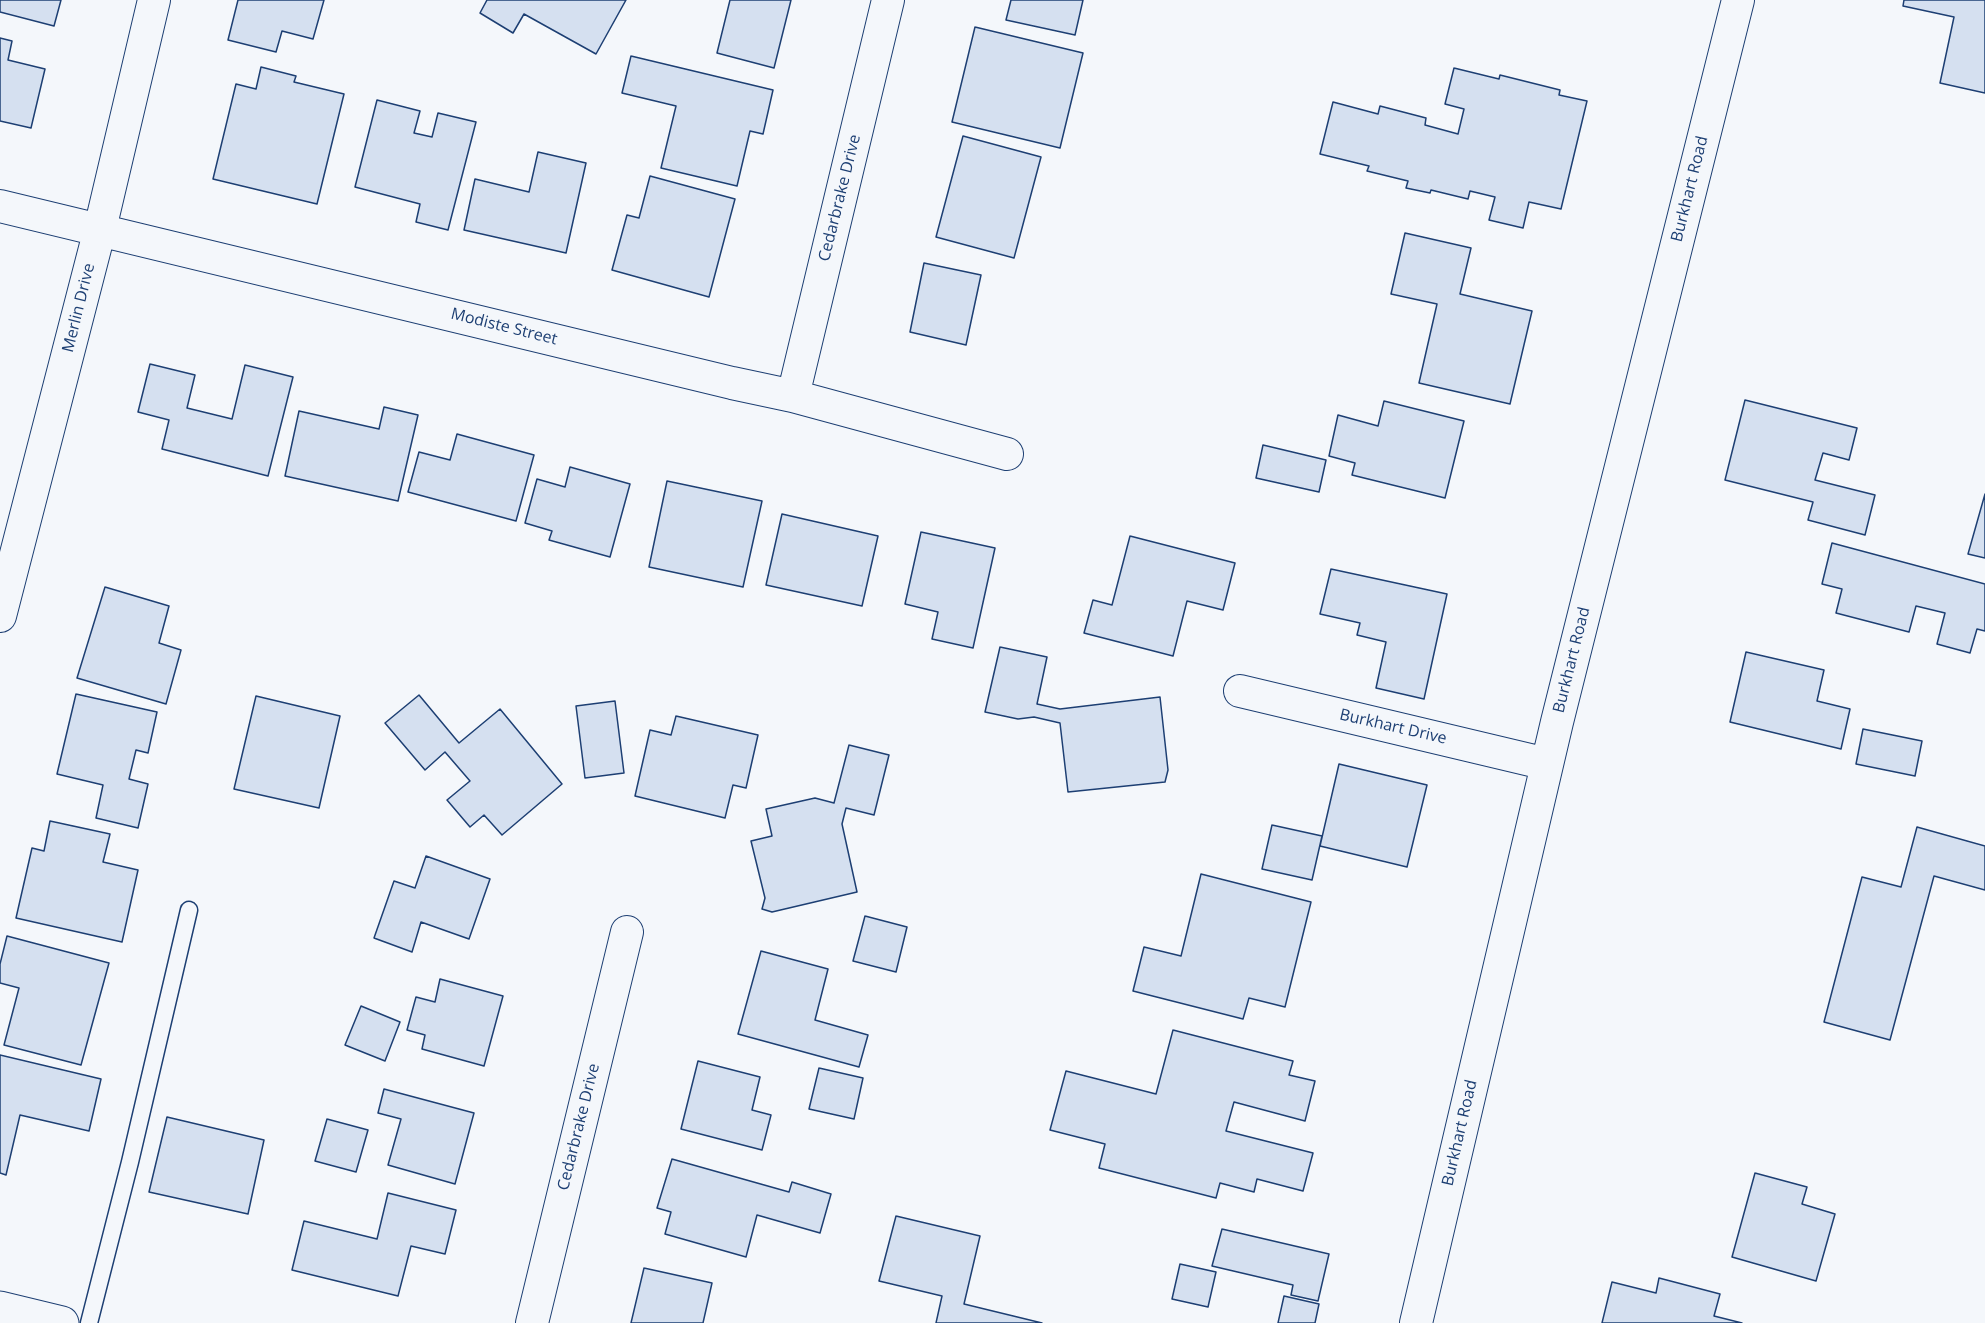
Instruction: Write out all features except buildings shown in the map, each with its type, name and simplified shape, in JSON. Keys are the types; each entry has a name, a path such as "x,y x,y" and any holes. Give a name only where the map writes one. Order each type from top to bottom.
{"main road":[{"path":"0,1308 62,1323"}],"street":[{"name":"Merlin Drive","path":"0,616 100,229 154,0"},
{"name":"Cedarbrake Drive","path":"793,396 888,0"},
{"name":"Burkhart Road","path":"1416,1323 1547,764 1738,0"},
{"name":"Modiste Street","path":"0,206 793,396 1007,454"},
{"name":"Burkhart Drive","path":"1240,691 1547,764"},
{"name":"Cedarbrake Drive","path":"532,1323 627,932"}],"lane":[{"path":"89,1323 130,1162 189,910"}]}
